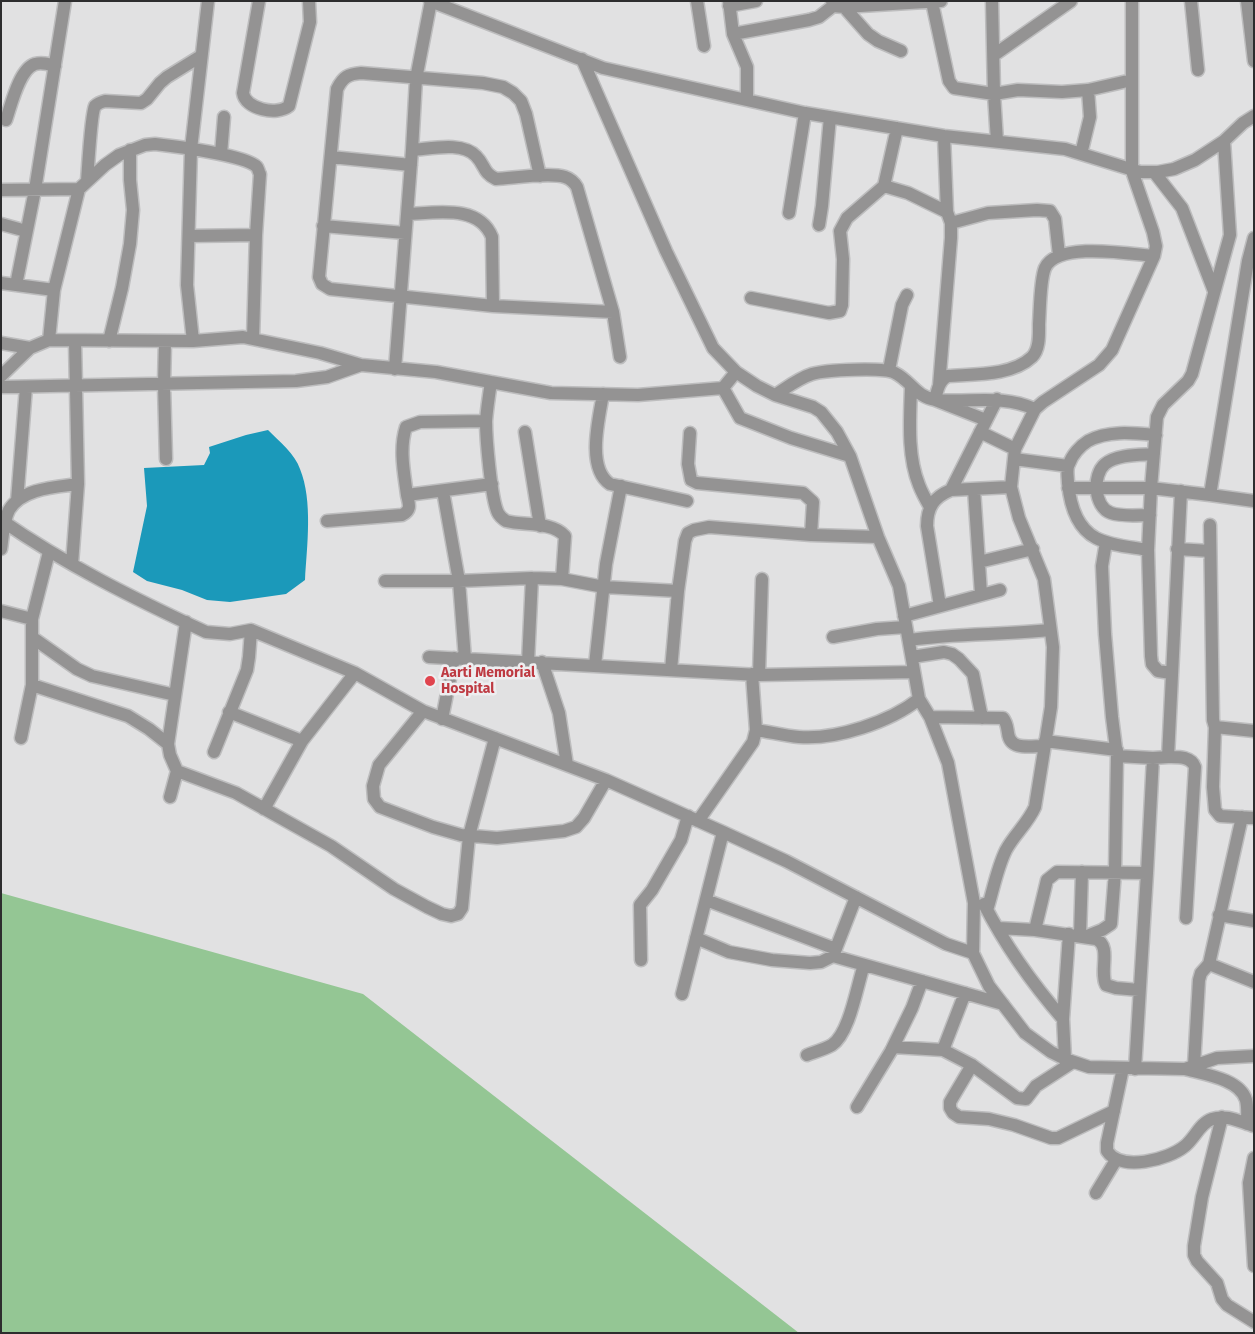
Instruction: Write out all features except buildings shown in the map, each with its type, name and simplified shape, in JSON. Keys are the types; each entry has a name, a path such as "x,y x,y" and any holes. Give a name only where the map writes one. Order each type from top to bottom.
{"street":[{"path":"16,285 35,190 66,1"},
{"path":"193,341 187,285 191,149 208,1"},
{"path":"259,1 243,93 244,99 257,107 278,112 289,106 310,22 309,1"},
{"path":"395,369 416,79 430,1 603,68 805,113 944,136 1065,149 1132,171 1154,172 1174,169 1195,160 1224,141 1243,123 1254,116"},
{"path":"697,1 704,46"},
{"path":"747,100 747,67 733,34 729,4 756,1"},
{"path":"733,34 809,20 819,17 836,5 941,1"},
{"path":"992,1 997,141"},
{"path":"994,55 1071,1"},
{"path":"987,910 1006,850 1031,816 1034,807 1051,708 1053,655 1044,579 1017,511 1011,487 1014,454 1034,408 1099,365 1112,350 1154,256 1156,246 1154,232 1132,171 1132,1"},
{"path":"1191,1 1198,70"},
{"path":"1247,1 1254,61"},
{"path":"932,2 949,81 954,88 994,94 1018,90 1062,92 1088,90 1132,80"},
{"path":"836,5 868,34 878,41 901,51"},
{"path":"49,340 54,290 83,185 96,106 100,102 105,101 140,104 167,77 201,56"},
{"path":"582,60 666,251 713,348 736,372 758,386 775,395 813,407 821,412 837,432 850,456 878,537 899,586 919,699 930,717 948,763 974,903 973,953 988,986 1025,1033 1051,1052 1069,1061 1089,1067 1189,1067 1217,1058 1254,1056"},
{"path":"6,120 18,83 30,66 42,63 55,66"},
{"path":"540,176 526,114 521,101 503,87 483,83 361,73 342,78 338,89 318,277 322,284 330,289 493,306 613,312"},
{"path":"1081,154 1090,116 1088,90"},
{"path":"789,214 805,113"},
{"path":"221,154 224,117"},
{"path":"819,225 830,117"},
{"path":"751,298 829,313 840,311 842,305 843,259 840,231 847,218 884,186 897,128"},
{"path":"939,386 950,261 944,136"},
{"path":"1171,673 1158,671 1152,664 1148,550 1157,417 1163,404 1188,381 1192,374 1230,235 1224,141"},
{"path":"1,190 35,190 83,185 119,156 145,145 155,144 221,154 251,163 257,167 260,174 253,339"},
{"path":"412,150 462,148 476,156 489,176 496,179 554,175 566,177 572,181 577,187 613,312 620,357"},
{"path":"109,341 130,244 133,210 130,150"},
{"path":"331,157 411,165"},
{"path":"1154,172 1182,208 1214,292"},
{"path":"884,186 908,193 949,218 988,213 1050,211 1055,219 1059,255"},
{"path":"407,214 462,213 472,216 488,228 492,238 493,306"},
{"path":"1,224 26,231"},
{"path":"323,226 405,233"},
{"path":"188,236 256,235"},
{"path":"1210,494 1250,280 1254,238"},
{"path":"934,400 939,386 944,378 948,376 1006,370 1034,356 1038,339 1045,268 1059,255 1094,251 1154,256"},
{"path":"1,283 54,290"},
{"path":"889,370 902,305 907,295"},
{"path":"1,376 30,348 49,340 193,341 243,337 320,352 361,365 436,372 551,393 638,394 723,388 736,372"},
{"path":"72,564 78,484 75,341"},
{"path":"165,341 166,459"},
{"path":"1,343 30,348"},
{"path":"1,387 164,385 315,380 327,378 361,365"},
{"path":"775,395 810,374 869,369 889,370 902,377 911,387 924,396 983,426 1014,454 1068,466"},
{"path":"491,382 486,421 492,484 498,513 502,519 556,530 565,536 562,579"},
{"path":"17,501 26,387"},
{"path":"911,387 910,431 913,457 919,485 930,507"},
{"path":"723,388 740,418 791,438 850,456"},
{"path":"603,394 596,440 598,468 604,480 610,484 687,501"},
{"path":"934,400 996,399 1020,402 1034,408"},
{"path":"951,490 996,399"},
{"path":"328,521 402,515 407,512 409,508 402,448 406,427 420,422 486,421"},
{"path":"525,432 540,526"},
{"path":"690,433 688,464 691,480 697,483 803,493 812,502 811,535"},
{"path":"1148,550 1106,542 1087,532 1080,523 1071,504 1068,488 1068,466 1081,446 1096,438 1119,434 1156,435"},
{"path":"1150,515 1116,515 1108,512 1103,507 1096,488 1098,473 1105,464 1120,458 1154,454"},
{"path":"1,549 3,521 17,501 31,493 78,484"},
{"path":"407,495 492,484"},
{"path":"595,665 604,586 621,486"},
{"path":"940,606 927,526 927,514 930,507 943,494 951,490 1011,487"},
{"path":"1068,488 1151,488 1254,501"},
{"path":"974,489 981,594"},
{"path":"442,719 459,659 459,581 443,490"},
{"path":"1168,756 1181,491"},
{"path":"3,521 49,552 206,632 230,634 251,630 355,673 423,711 606,780 693,818 786,861 946,944 973,953"},
{"path":"1189,1067 1199,980 1201,973 1208,964 1219,915 1248,817 1220,816 1215,810 1213,787 1215,727 1211,712 1210,525"},
{"path":"670,670 678,591 685,541 688,533 709,527 811,535 878,537"},
{"path":"1079,935 1102,930 1110,924 1115,872 1117,753 1112,718 1104,614 1102,566 1106,542"},
{"path":"979,562 1033,549"},
{"path":"1177,549 1210,551"},
{"path":"21,738 32,685 32,620 49,552"},
{"path":"528,662 532,578"},
{"path":"385,581 562,579 604,586 678,591"},
{"path":"641,960 640,905 652,890 693,818 748,751 753,742 756,730 756,674 762,579"},
{"path":"833,636 877,629 905,621 940,606 1000,590"},
{"path":"1,611 32,620"},
{"path":"170,796 177,770 170,755 168,744 186,622"},
{"path":"214,752 247,670 250,657 251,630"},
{"path":"909,640 972,634 1050,630"},
{"path":"33,638 77,669 92,676 175,695"},
{"path":"912,657 944,652 952,654 959,659 973,674 982,718"},
{"path":"429,657 756,674 914,672"},
{"path":"542,662 559,713 567,765"},
{"path":"264,809 302,741 355,673"},
{"path":"32,685 128,716 150,729 168,744"},
{"path":"756,730 810,738 848,732 896,714 908,708 919,699"},
{"path":"423,711 379,765 373,786 374,799 380,807 432,827 469,836 497,838 564,831 576,827 584,818 606,780"},
{"path":"229,712 302,741"},
{"path":"930,717 1003,718 1006,722 1009,740 1016,746 1045,744 1152,758 1168,756 1193,761 1195,766 1186,918"},
{"path":"1215,727 1254,731"},
{"path":"177,770 236,793 331,846 394,889 427,907 451,916 458,914 462,908 469,836 495,738"},
{"path":"1152,758 1140,990 1129,1068 1114,1111 1107,1142 1107,1151 1116,1160 1140,1162 1160,1159 1170,1155 1185,1146 1205,1123 1222,1117 1250,1125 1246,1098 1241,1091 1224,1080 1189,1067"},
{"path":"682,994 723,832"},
{"path":"1035,930 1047,880 1057,872 1147,873"},
{"path":"1069,1061 1063,1019 1079,935 1082,872"},
{"path":"969,877 1027,977 1063,1019"},
{"path":"696,938 729,952 772,960 821,962 834,953 856,897"},
{"path":"706,900 864,965 1003,1004"},
{"path":"1219,915 1254,920"},
{"path":"998,928 1079,935 1102,941 1104,946 1103,980 1106,985 1116,988 1140,990"},
{"path":"1208,964 1254,982"},
{"path":"807,1055 833,1044 844,1030 849,1020 864,965"},
{"path":"857,1107 893,1047 912,1008 922,981"},
{"path":"943,1050 964,993"},
{"path":"893,1047 943,1050 972,1065 1021,1100 1026,1099 1036,1086 1069,1061"},
{"path":"972,1065 950,1102 950,1108 953,1113 959,1117 996,1120 1028,1129 1050,1138 1058,1138 1114,1111"},
{"path":"1222,1117 1202,1197 1194,1255 1197,1262 1217,1283 1222,1298 1227,1305 1254,1322"},
{"path":"1254,1158 1249,1183 1254,1266"},
{"path":"1096,1193 1116,1160"}],"green space":[{"path":"1,893 363,994 799,1333 1,1333"}],"water":[{"path":"268,430 298,463 304,482 308,509 305,580 286,594 230,602 207,600 182,590 147,581 133,572 147,506 144,468 204,465 210,453 209,447"}],"place":[{"name":"Aarti Memorial Hospital","path":"430,681"}]}
